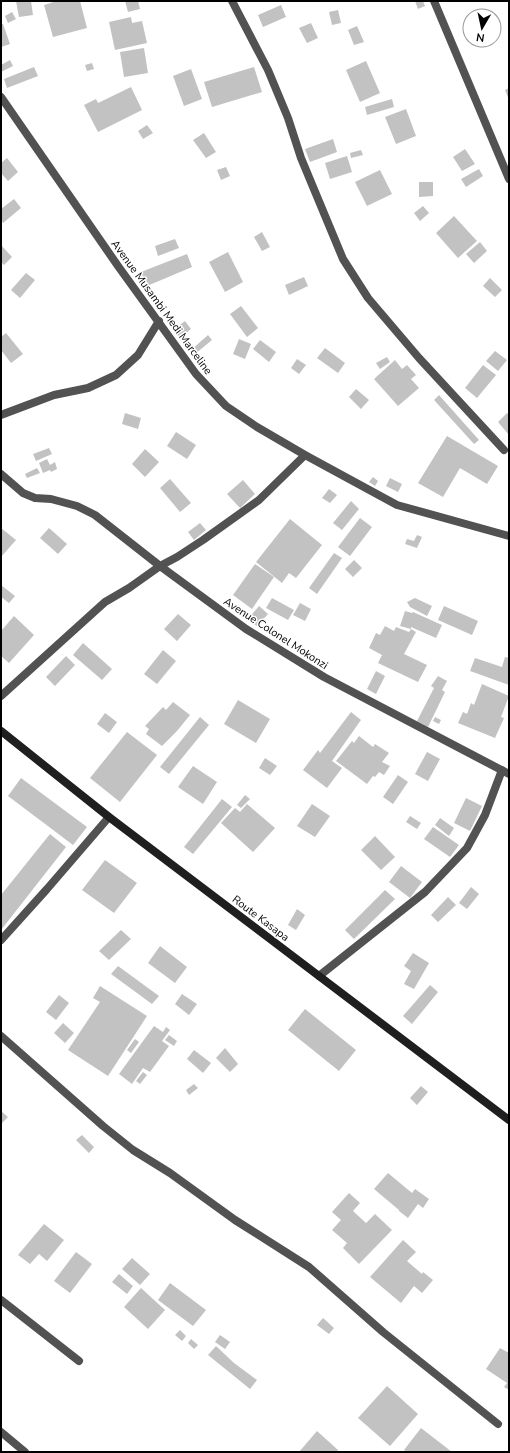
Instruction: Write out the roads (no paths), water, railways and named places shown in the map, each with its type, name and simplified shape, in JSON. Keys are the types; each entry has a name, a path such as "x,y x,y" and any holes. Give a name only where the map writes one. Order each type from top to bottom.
{"main road":[{"name":"Route Kasapa","path":"1,731 109,817 509,1120"}],"street":[{"path":"232,1 268,70 288,118 300,158 343,259 368,298 419,358 504,450"},
{"path":"434,1 509,179"},
{"name":"Avenue Musambi Medi Marceline","path":"1,97 118,266 196,374 226,406 257,427 305,455 397,505 509,536"},
{"path":"1,415 54,396 88,388 116,375 138,355 159,322"},
{"path":"1,696 105,602 129,588 160,566 178,557 259,500 305,455"},
{"name":"Avenue Colonel Mokonzi","path":"1,474 23,493 35,498 50,499 77,506 96,515 160,566 246,629 324,677 505,772"},
{"path":"319,976 425,892 467,848 485,815 505,772"},
{"path":"1,940 109,817"},
{"path":"1,1036 109,1131 133,1150 170,1173 235,1220 310,1267 384,1332 498,1424"},
{"path":"1,1300 79,1361"},
{"path":"1,1432 25,1452"}]}
